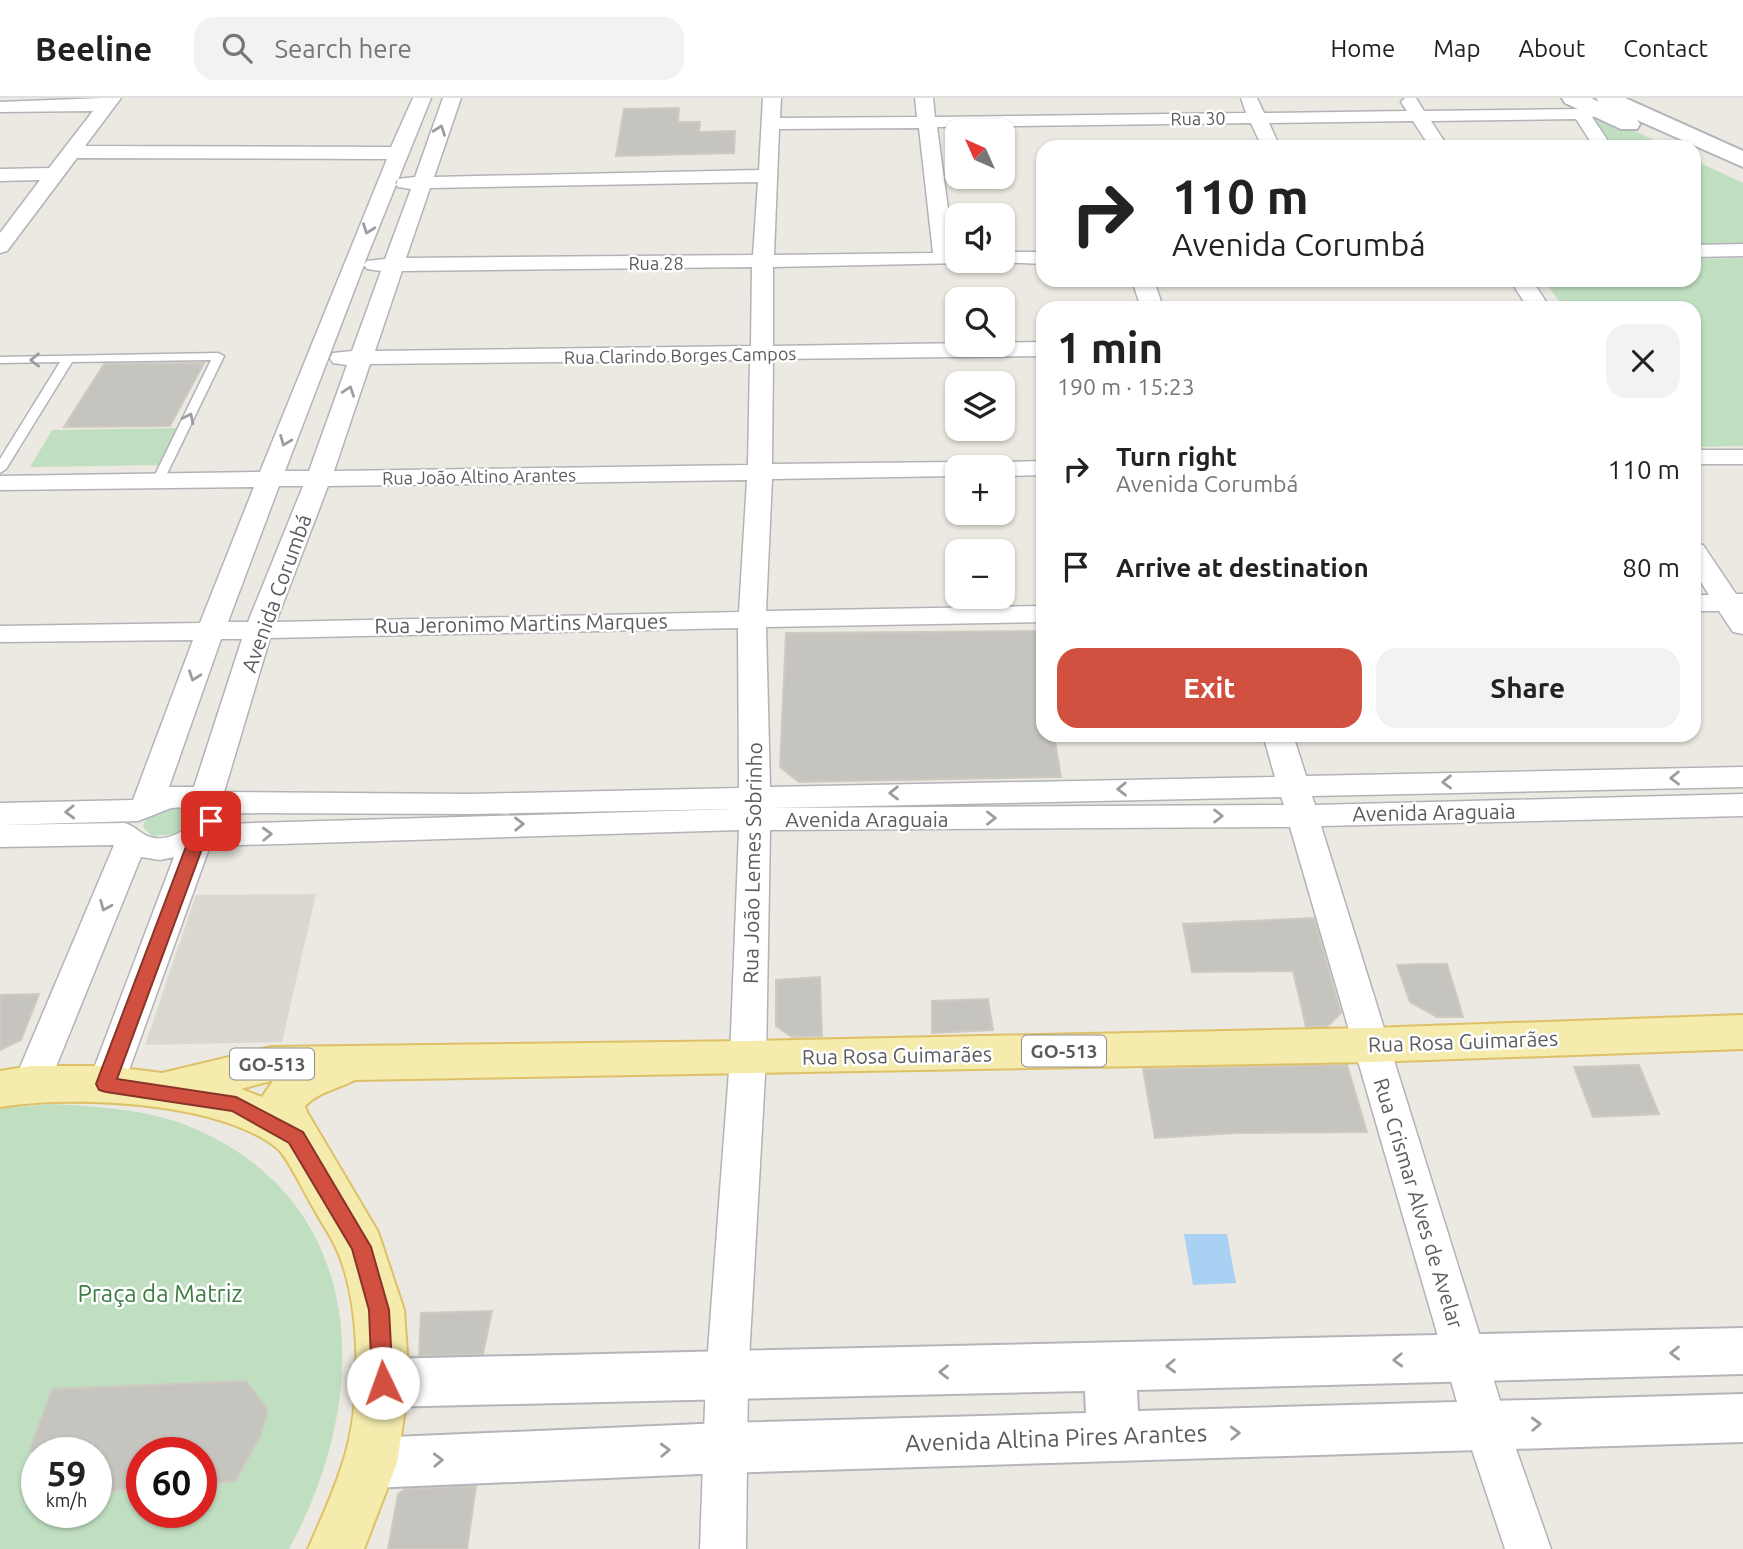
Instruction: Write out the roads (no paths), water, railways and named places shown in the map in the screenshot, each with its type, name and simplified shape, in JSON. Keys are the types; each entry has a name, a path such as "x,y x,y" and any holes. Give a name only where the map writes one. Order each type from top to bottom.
{"main road":[{"name":"Rua Rosa Guimarães","path":"162,1091 192,1081 271,1064 748,1058 1370,1045 1743,1032"},
{"name":"Rua Rosa Guimarães","path":"296,1137 282,1102 291,1089 317,1074 386,1062"},
{"path":"15,1087 106,1084 162,1091 236,1105 296,1137 361,1247 379,1310 383,1383 369,1463 336,1549"}],"street":[{"path":"15,1087 135,823 385,184 422,98"},
{"name":"Avenida Corumbá","path":"106,1084 198,836 211,821 211,811 205,802 259,629 319,478 452,98"},
{"name":"Rua João Lemes Sobrinho","path":"723,1549 727,1377 748,1058 755,808 752,618 760,472 763,262 772,98"},
{"path":"923,98 945,226"},
{"path":"1088,98 1101,138"},
{"path":"1249,98 1268,140"},
{"path":"1407,98 1435,140"},
{"path":"0,107 109,101"},
{"path":"0,247 109,101"},
{"path":"1598,105 1602,140"},
{"path":"1598,105 1664,140"},
{"path":"1598,105 1685,140"},
{"name":"Rua 30","path":"770,124 1419,115 1598,105"},
{"path":"1701,146 1742,163"},
{"path":"71,152 400,153"},
{"path":"1701,156 1742,163"},
{"path":"0,175 54,174"},
{"path":"385,184 768,176"},
{"path":"1701,251 1743,250"},
{"path":"1015,258 1036,258"},
{"name":"Rua 28","path":"355,265 945,259"},
{"name":"Rua Clarindo Borges Campos","path":"318,358 1036,349"},
{"path":"1701,457 1743,457"},
{"path":"1015,469 1036,468"},
{"name":"Rua João Altino Arantes","path":"0,483 945,469"},
{"path":"1701,560 1738,610"},
{"path":"1701,604 1738,610"},
{"name":"Rua Jeronimo Martins Marques","path":"0,634 1036,614"},
{"name":"Rua Crismar Alves de Avelar","path":"1280,742 1486,1426 1528,1549"},
{"name":"Avenida Araguaia","path":"1297,801 1571,780 1743,777"},
{"path":"1571,780 1585,808"},
{"name":"Avenida Araguaia","path":"0,836 135,823 179,797 191,797 205,802 468,815"},
{"name":"Avenida Araguaia","path":"135,823 141,847 168,849 184,845 198,836 468,815 755,808 1297,801 1585,808 1743,805"},
{"name":"Avenida Araguaia","path":"0,814 135,823"},
{"path":"383,1383 1743,1351"},
{"path":"1111,1367 1112,1436"},
{"name":"Avenida Altina Pires Arantes","path":"369,1463 724,1448 1743,1418"}],"lane":[{"path":"0,360 218,356 159,479"},
{"path":"0,469 68,359"}],"water":[{"path":"1184,1234 1227,1234 1236,1283 1193,1285"}],"park label":[{"name":"Praça da Matriz","path":"160,1293"}]}
